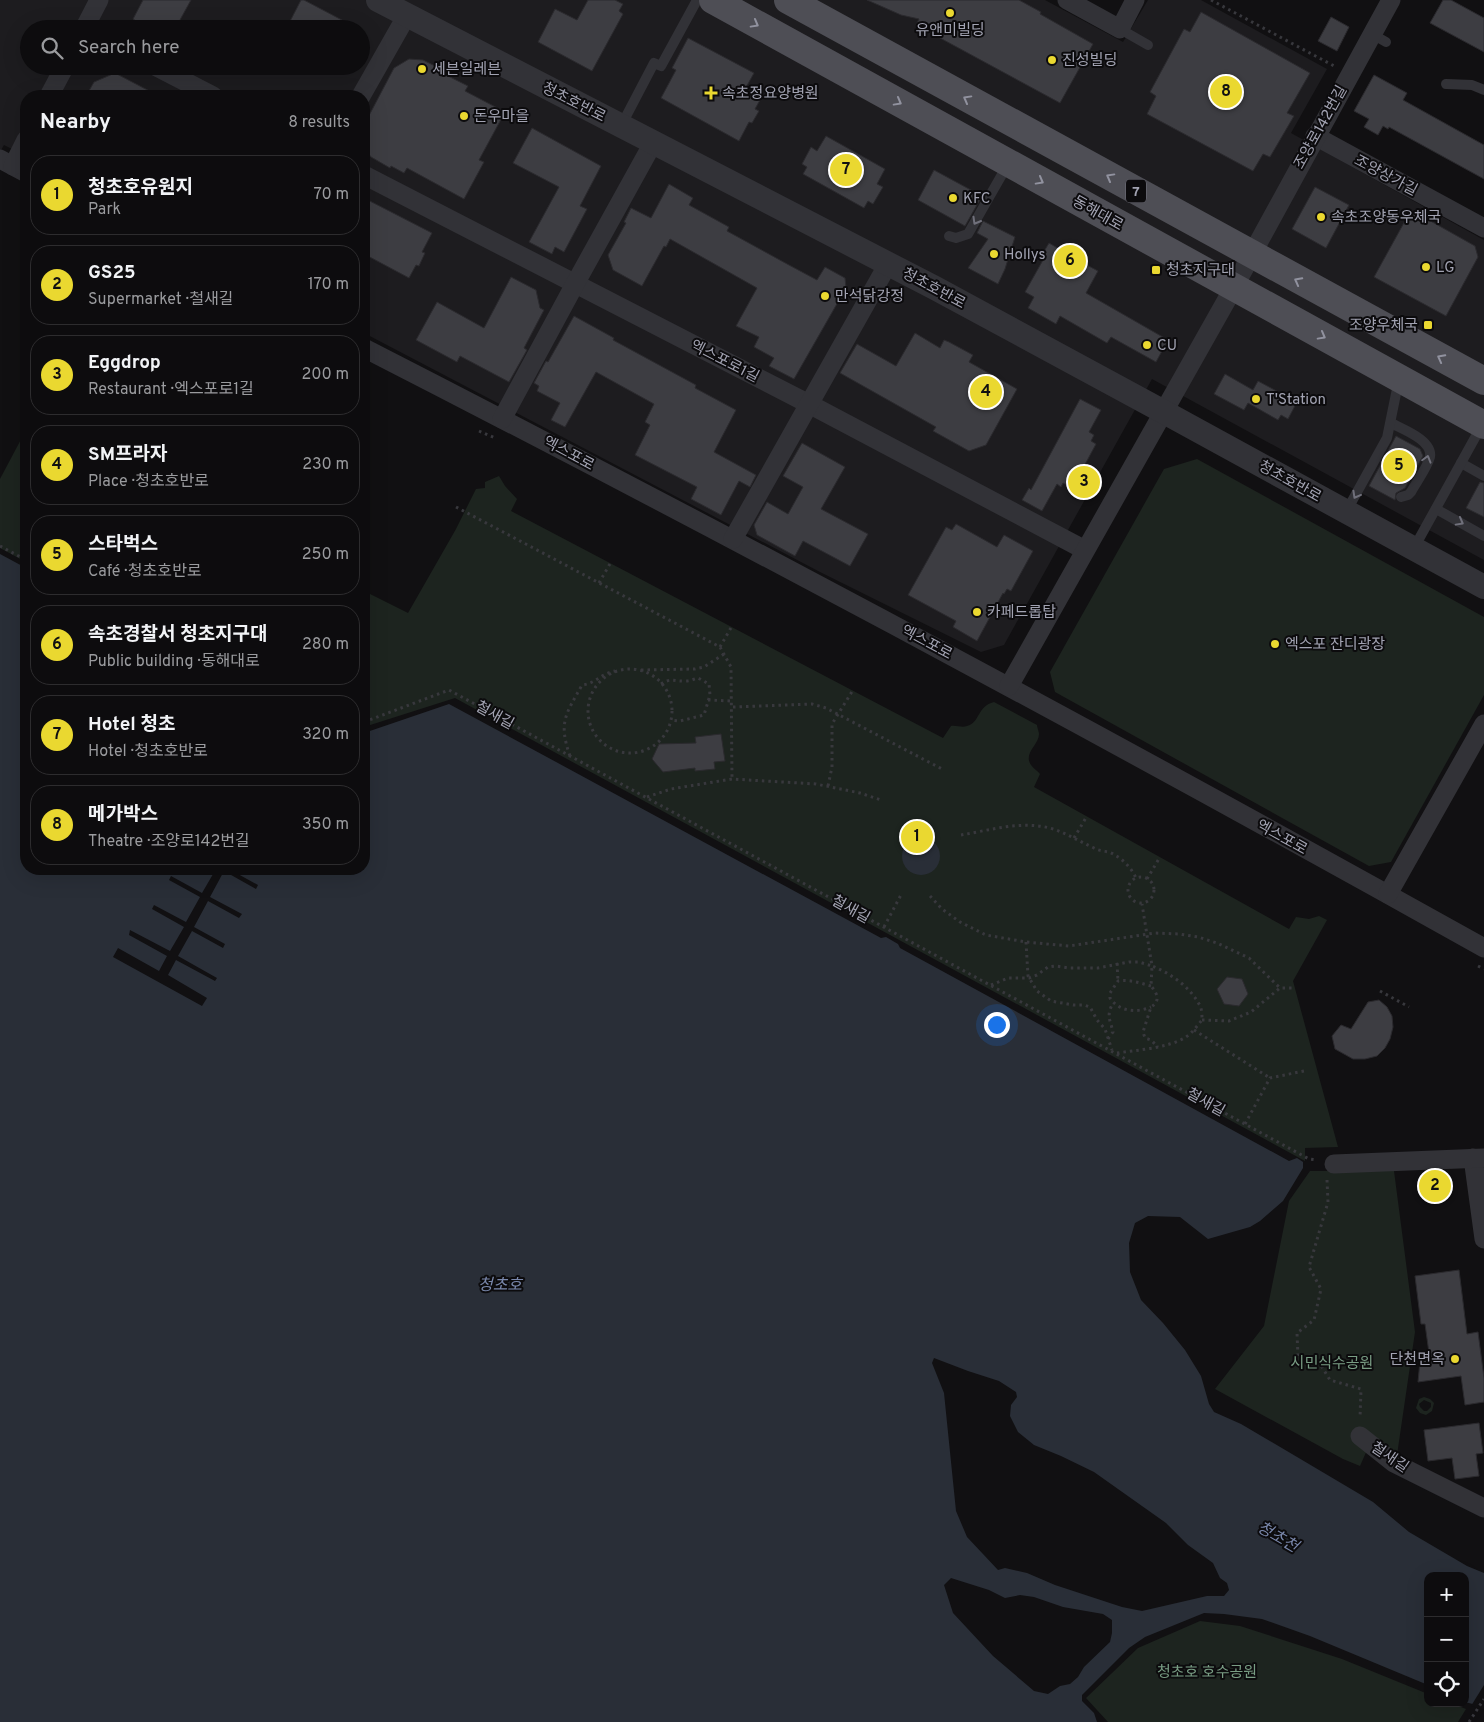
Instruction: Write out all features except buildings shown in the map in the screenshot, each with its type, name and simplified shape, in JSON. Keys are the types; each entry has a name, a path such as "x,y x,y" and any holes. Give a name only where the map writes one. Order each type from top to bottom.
{"main road":[{"name":"동해대로","path":"713,0 1483,425"},
{"name":"7","path":"788,0 1484,381"}],"street":[{"path":"89,20 99,0"},
{"name":"청초호반로","path":"378,0 888,264 1484,587"},
{"path":"1067,0 1120,29 1135,0"},
{"name":"조양로142번길","path":"1009,686 1234,287 1315,136 1379,38 1391,0"},
{"path":"364,90 407,15"},
{"path":"52,90 60,75"},
{"path":"172,75 201,90"},
{"name":"조양상가길","path":"1315,136 1484,228"},
{"path":"502,419 653,143"},
{"path":"13,166 20,152"},
{"name":"엑스포로1길","path":"370,178 809,404 1085,550"},
{"path":"733,539 888,264"},
{"name":"엑스포로","path":"370,351 733,539 1009,686 1484,948"},
{"path":"1388,894 1484,724"},
{"path":"1334,1164 1479,1158 1484,1239"},
{"name":"철새길","path":"1360,1436 1394,1463 1483,1504"}],"lane":[{"path":"620,126 654,62 661,66 697,0"},
{"path":"1120,29 1148,45"},
{"path":"1446,84 1472,84 1484,90"},
{"path":"949,236 956,238 968,234 1009,163"},
{"path":"1346,512 1387,438 1399,378"},
{"path":"1391,423 1418,437 1430,450 1429,459 1411,492 1401,497"},
{"path":"1414,548 1483,425"},
{"path":"1461,463 1484,476"},
{"path":"1372,466 1372,480"},
{"path":"1436,509 1484,536"}],"path":[{"path":"1211,0 1328,64 1339,68"},
{"path":"456,507 720,647 731,667 732,779"},
{"path":"0,546 20,557"},
{"path":"599,583 611,562"},
{"path":"720,647 732,626"},
{"path":"570,756 564,737 565,718 582,685 593,682 606,673 628,669 695,670 704,667 724,654"},
{"path":"628,669 642,671 654,676 670,698 672,712 670,725 663,737 653,746 641,752 627,753 613,750 602,742 593,731 589,718 589,704 593,690 602,680 614,672 628,669"},
{"path":"661,684 668,680 688,681 698,678 709,684 710,695 704,715 684,720 671,720"},
{"name":"철새길","path":"370,720 449,690 1309,1159 1334,1164 1327,1174 1328,1202 1309,1267 1321,1289 1314,1320 1297,1333 1298,1357 1315,1356 1330,1380 1361,1389 1360,1436"},
{"path":"828,786 832,767 832,724 853,690"},
{"path":"708,700 732,701"},
{"path":"732,708 812,704 839,714 942,769"},
{"path":"646,797 671,789 732,779 816,784 860,793 881,800"},
{"path":"1074,838 1087,816"},
{"path":"961,835 1010,826 1037,825 1054,829 1097,850 1109,852 1121,859 1132,870 1136,878"},
{"path":"1147,879 1160,857"},
{"path":"1142,877 1147,879 1152,884 1154,892 1150,900 1142,904 1134,902 1128,895 1128,886 1136,878 1142,877"},
{"path":"884,927 902,893"},
{"path":"930,896 942,909 960,922 986,934 1026,942 1069,946 1147,934 1179,934 1217,942 1250,958 1280,988"},
{"path":"1142,904 1152,966 1151,986"},
{"path":"1026,942 1029,978 1037,991 1051,1001 1073,1006 1084,1005 1090,1007 1097,1020 1105,1029 1112,1051"},
{"path":"991,985 1008,978 1029,978 1037,975 1048,966 1098,968 1117,963 1139,962 1162,969 1192,993 1200,1006 1202,1020 1194,1030 1181,1040 1158,1047 1117,1053"},
{"path":"1117,963 1118,981 1110,993 1113,1003 1118,1007 1134,1011 1142,1011 1155,1005 1157,1000 1156,992 1151,986 1132,981 1118,981"},
{"path":"1202,1020 1229,1021 1251,1012 1280,988 1295,988"},
{"path":"1380,991 1409,1007"},
{"path":"1108,1040 1113,1032 1108,1016 1113,1003"},
{"path":"1151,1007 1143,1032 1145,1038 1151,1040 1158,1047"},
{"path":"1194,1030 1270,1078 1304,1071"},
{"path":"1245,1124 1270,1078"},
{"path":"1470,1722 1484,1699"}],"shaded area":[{"path":"0,0 1045,0 1123,42 1148,0 1201,0 1327,69 1291,133 1484,240 1484,560 1152,379 1004,645 981,652 820,572 370,336 370,90 20,90 20,153 4,145 0,152"}],"green space":[{"path":"20,441 20,559 0,548 0,479"},
{"name":"엑스포 잔디광장","path":"1197,459 1484,617 1484,695 1391,862 1369,866 1055,692 1050,672 1164,469"},
{"path":"499,476 517,499 511,511 943,738 951,726 965,727 971,724 984,707 994,702 1037,725 1038,738 1029,757 1031,765 1040,774 1034,787 1289,929 1296,917 1309,919 1319,916 1327,920 1293,981 1338,1147 1305,1148 1305,1161 455,698 370,725 370,594 408,613 456,529 476,489 485,488 485,482"},
{"name":"시민식수공원","path":"1310,1171 1394,1171 1415,1332 1397,1455 1371,1441 1360,1466 1343,1459 1215,1389 1264,1326 1289,1201"},
{"path":"1424,1397 1430,1399 1434,1403 1432,1411 1426,1415 1420,1413 1416,1408 1419,1399","holes":["1424,1400 1431,1403 1431,1407 1427,1411 1424,1411 1419,1404"]},
{"name":"청초호 호수공원","path":"1200,1621 1240,1626 1342,1659 1424,1692 1424,1707 1461,1707 1466,1709 1458,1722 1108,1722 1086,1698 1138,1648"}],"water":[{"name":"청초호","path":"0,554 20,565 20,875 370,875 370,731 449,704 881,938 886,937 898,944 900,948 1289,1161 1297,1158 1303,1162 1303,1168 1283,1201 1250,1227 1208,1239 1180,1217 1148,1216 1135,1223 1129,1243 1130,1272 1141,1300 1185,1350 1201,1376 1209,1404 1214,1412 1241,1424 1373,1502 1409,1532 1467,1566 1484,1573 1484,1707 1469,1703 1469,1572 1424,1572 1424,1683 1310,1636 1262,1619 1204,1613 1145,1637 1129,1648 1082,1695 1082,1701 1094,1713 1097,1722 0,1722","holes":["934,1358 999,1381 1016,1392 1017,1397 1011,1405 1010,1416 1018,1432 1034,1445 1094,1472 1166,1523 1188,1545 1213,1563 1220,1578 1227,1583 1229,1590 1224,1596 1207,1596 1142,1611 1122,1607 1055,1585 1027,1573 1005,1568 998,1570 967,1537 956,1511 944,1393 932,1363","951,1578 989,1590 1005,1598 1020,1595 1034,1597 1063,1607 1103,1614 1112,1620 1110,1642 1084,1667 1078,1677 1070,1684 1060,1686 1048,1694 1034,1691 993,1656 953,1613 944,1585"]},
{"path":"921,837 928,838 934,843 939,849 939,863 934,869 928,874 921,875 914,874 908,869 903,863 902,856 903,849 908,843 914,838"}],"pier":[{"path":"212,875 222,875 210,897 242,914 239,918 208,901 194,927 225,944 223,948 192,931 178,956 217,978 215,981 176,960 168,975 207,998 202,1006 113,957 118,948 159,971 167,956 129,935 130,930 170,951 184,927 152,909 154,905 186,922 200,897 169,880 171,876 202,893"},
{"path":"231,875 240,875 258,885 256,889"},
{"path":"1484,1685 1484,1710 1471,1706"}],"place":[{"name":"유앤미빌딩","path":"950,13"},
{"name":"진성빌딩","path":"1052,60"},
{"name":"세븐일레븐","path":"422,69"},
{"name":"메가박스","path":"1226,92"},
{"name":"속초정요양병원","path":"711,93"},
{"name":"돈우마을","path":"464,116"},
{"name":"Hotel 청초","path":"846,170"},
{"name":"KFC","path":"953,198"},
{"name":"속초조양동우체국","path":"1321,217"},
{"name":"Hollys","path":"994,254"},
{"name":"속초경찰서 청초지구대","path":"1070,261"},
{"name":"LG","path":"1426,267"},
{"name":"청초지구대","path":"1156,270"},
{"name":"만석닭강정","path":"825,296"},
{"name":"조양우체국","path":"1428,325"},
{"name":"CU","path":"1147,345"},
{"name":"SM프라자","path":"986,392"},
{"name":"T'Station","path":"1256,399"},
{"name":"스타벅스","path":"1399,466"},
{"name":"Eggdrop","path":"1084,482"},
{"name":"카페드롭탑","path":"977,612"},
{"name":"엑스포 잔디광장","path":"1275,644"},
{"name":"청초호유원지","path":"917,837"},
{"name":"GS25","path":"1435,1186"},
{"name":"단천면옥","path":"1455,1359"}],"water label":[{"name":"청초천","path":"1278,1536"}]}
